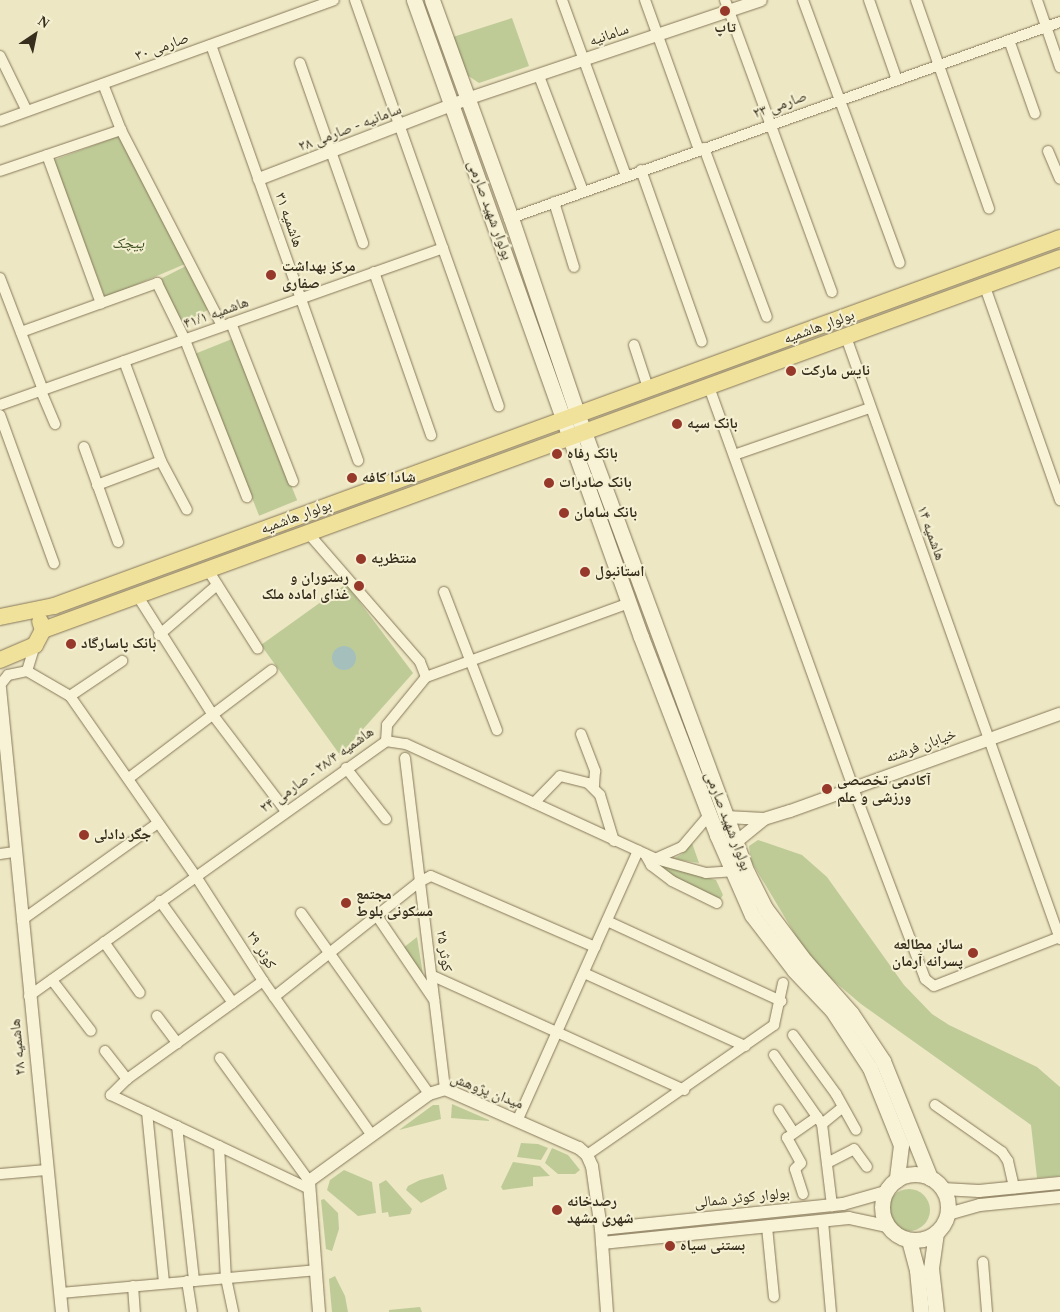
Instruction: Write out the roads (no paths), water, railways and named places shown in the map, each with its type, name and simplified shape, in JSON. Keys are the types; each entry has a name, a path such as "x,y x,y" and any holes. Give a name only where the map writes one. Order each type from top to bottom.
{"main road":[{"name":"بولوار شهید صارمی","path":"414,0 571,418"},
{"name":"بولوار شهید صارمی","path":"432,0 511,218 571,418"},
{"name":"بولوار هاشمیه","path":"1,613 54,606 287,520 649,391 1060,238"},
{"name":"بولوار هاشمیه","path":"42,630 709,388 1060,258"},
{"path":"889,302 894,320"},
{"path":"571,418 577,436"},
{"name":"بولوار شهید صارمی","path":"577,436 629,603 661,667 765,908 805,961 851,1013 883,1061 930,1178"},
{"name":"بولوار شهید صارمی","path":"577,436 661,667 710,814 732,871 752,916 794,970 832,1010 870,1068 901,1144 897,1180"},
{"path":"287,520 300,536"},
{"path":"0,660 35,645 42,630 35,615 27,611"},
{"path":"936,1233 921,1240 908,1240 887,1226 882,1209 886,1192 897,1180 913,1174 930,1178 943,1189 948,1214 936,1233 931,1268 936,1312"},
{"path":"908,1240 916,1270 921,1312"}],"street":[{"path":"355,0 499,406"},
{"path":"562,0 626,176"},
{"path":"646,0 689,124 701,149 767,317"},
{"name":"سامانیه","path":"467,99 658,35 727,6 761,0"},
{"path":"803,0 900,263"},
{"path":"869,0 896,80"},
{"path":"916,0 989,209"},
{"path":"1037,0 1060,67"},
{"name":"صارمی ۳۰","path":"0,121 330,1"},
{"path":"727,6 832,292"},
{"name":"صارمی ۲۳","path":"511,218 582,191 1060,22"},
{"path":"1009,40 1035,114"},
{"name":"هاشمیه ۳۱","path":"211,45 358,461"},
{"path":"0,56 27,111"},
{"path":"300,62 330,153 363,243"},
{"path":"538,76 582,191"},
{"path":"103,84 121,130 227,325 293,481"},
{"name":"سامانیه - صارمی ۲۸","path":"259,179 400,127 467,99"},
{"path":"0,171 121,130"},
{"path":"1048,150 1060,179"},
{"path":"47,155 101,303"},
{"path":"642,170 702,342"},
{"path":"554,202 574,267"},
{"name":"هاشمیه ۴۱/۱","path":"0,405 443,248"},
{"path":"374,272 431,435"},
{"path":"0,278 54,424"},
{"path":"21,332 156,283 185,340 248,497"},
{"path":"985,287 1060,500"},
{"name":"هاشمیه ۱۴","path":"846,337 1060,938"},
{"path":"634,345 649,391"},
{"path":"124,361 161,462 187,510"},
{"path":"709,388 852,788 929,984 934,986 1060,938"},
{"path":"734,456 870,408"},
{"path":"0,415 54,563"},
{"path":"84,447 118,542"},
{"path":"97,485 161,462"},
{"path":"300,536 420,662 426,677 629,603"},
{"path":"208,570 258,649"},
{"path":"159,634 217,585"},
{"path":"444,592 472,660 497,730"},
{"path":"137,595 159,634 212,715 286,811"},
{"path":"35,645 27,671 70,696 122,661"},
{"path":"129,778 272,670"},
{"name":"هاشمیه ۲۸","path":"27,671 8,675 0,686 29,996 62,1312"},
{"name":"هاشمیه ۲۸/۴ - صارمی ۲۴","path":"29,996 195,875 386,741 387,725 426,677"},
{"name":"کوثر ۲۹","path":"70,696 195,875 263,981 371,1134"},
{"name":"خیابان فرشته","path":"736,842 764,819 1060,714"},
{"path":"581,734 595,771 594,786 600,795 614,841"},
{"path":"386,741 406,744 656,859 706,872 732,871"},
{"name":"کوثر ۲۵","path":"405,758 419,882 433,976 445,1089"},
{"path":"346,768 386,820"},
{"path":"534,803 560,776 594,786"},
{"path":"656,859 682,847 710,814"},
{"name":"خیابان فرشته","path":"726,817 764,819"},
{"path":"22,920 158,823"},
{"path":"0,854 15,852"},
{"path":"641,853 651,865 672,881 717,903"},
{"path":"518,1119 607,921 641,853"},
{"path":"274,997 419,882 435,876 595,947"},
{"path":"160,900 233,1003"},
{"path":"300,913 429,1094"},
{"path":"378,916 435,1002"},
{"path":"607,921 781,1000"},
{"path":"104,942 140,993"},
{"path":"584,973 745,1046"},
{"path":"433,976 684,1090"},
{"path":"52,980 91,1031"},
{"path":"263,981 127,1079 111,1096 309,1185"},
{"path":"607,1312 601,1229 592,1166 587,1156 684,1090 774,1025 781,1000 783,983"},
{"path":"157,1016 177,1043"},
{"path":"793,1035 836,1094 842,1108 856,1130"},
{"path":"105,1050 127,1079"},
{"path":"774,1055 819,1120 829,1162 832,1206"},
{"path":"220,1058 309,1185 319,1312"},
{"name":"میدان پژوهش","path":"309,1185 371,1134 429,1094 445,1089 518,1119 579,1148 587,1156"},
{"path":"935,1105 1002,1152 1008,1161 1014,1188"},
{"path":"803,1194 795,1169 801,1163 787,1138 842,1108"},
{"path":"779,1110 794,1133"},
{"path":"147,1112 164,1283"},
{"path":"177,1126 192,1312"},
{"path":"219,1146 226,1278 233,1312"},
{"path":"829,1162 854,1149 867,1166"},
{"path":"0,1174 47,1170"},
{"path":"943,1189 979,1191 1060,1183"},
{"name":"بولوار کوثر شمالی","path":"601,1229 832,1206 886,1192"},
{"path":"948,1214 980,1205 1060,1196"},
{"name":"بولوار کوثر شمالی","path":"602,1243 849,1218 887,1226"},
{"path":"823,1221 831,1312"},
{"path":"766,1227 774,1297"},
{"path":"982,1262 987,1312"},
{"path":"60,1293 316,1270"},
{"path":"133,1286 135,1312"}],"water":[{"path":"339,646 349,646 356,653 356,663 349,670 339,670 332,663 332,653"}],"place":[{"name":"تاپ","path":"725,11"},
{"name":"مرکز بهداشت صفاری","path":"271,275"},
{"name":"نایس مارکت","path":"791,371"},
{"name":"بانک سپه","path":"677,424"},
{"name":"بانک رفاه","path":"557,454"},
{"name":"شادا کافه","path":"352,478"},
{"name":"بانک صادرات","path":"549,483"},
{"name":"بانک سامان","path":"564,513"},
{"name":"منتظریه","path":"361,559"},
{"name":"استانبول","path":"585,572"},
{"name":"رستوران و غذای اماده ملک","path":"359,586"},
{"name":"بانک پاسارگاد","path":"71,644"},
{"name":"آکادمی تخصصی ورزشی و علم","path":"827,789"},
{"name":"جگر دادلی","path":"84,835"},
{"name":"مجتمع مسکونی بلوط","path":"346,903"},
{"name":"سالن مطالعه پسرانه آرمان","path":"973,953"},
{"name":"رصدخانه شهری مشهد","path":"557,1210"},
{"name":"بستنی سیاه","path":"670,1246"}],"park label":[{"name":"پیچک","path":"128,244"}]}
